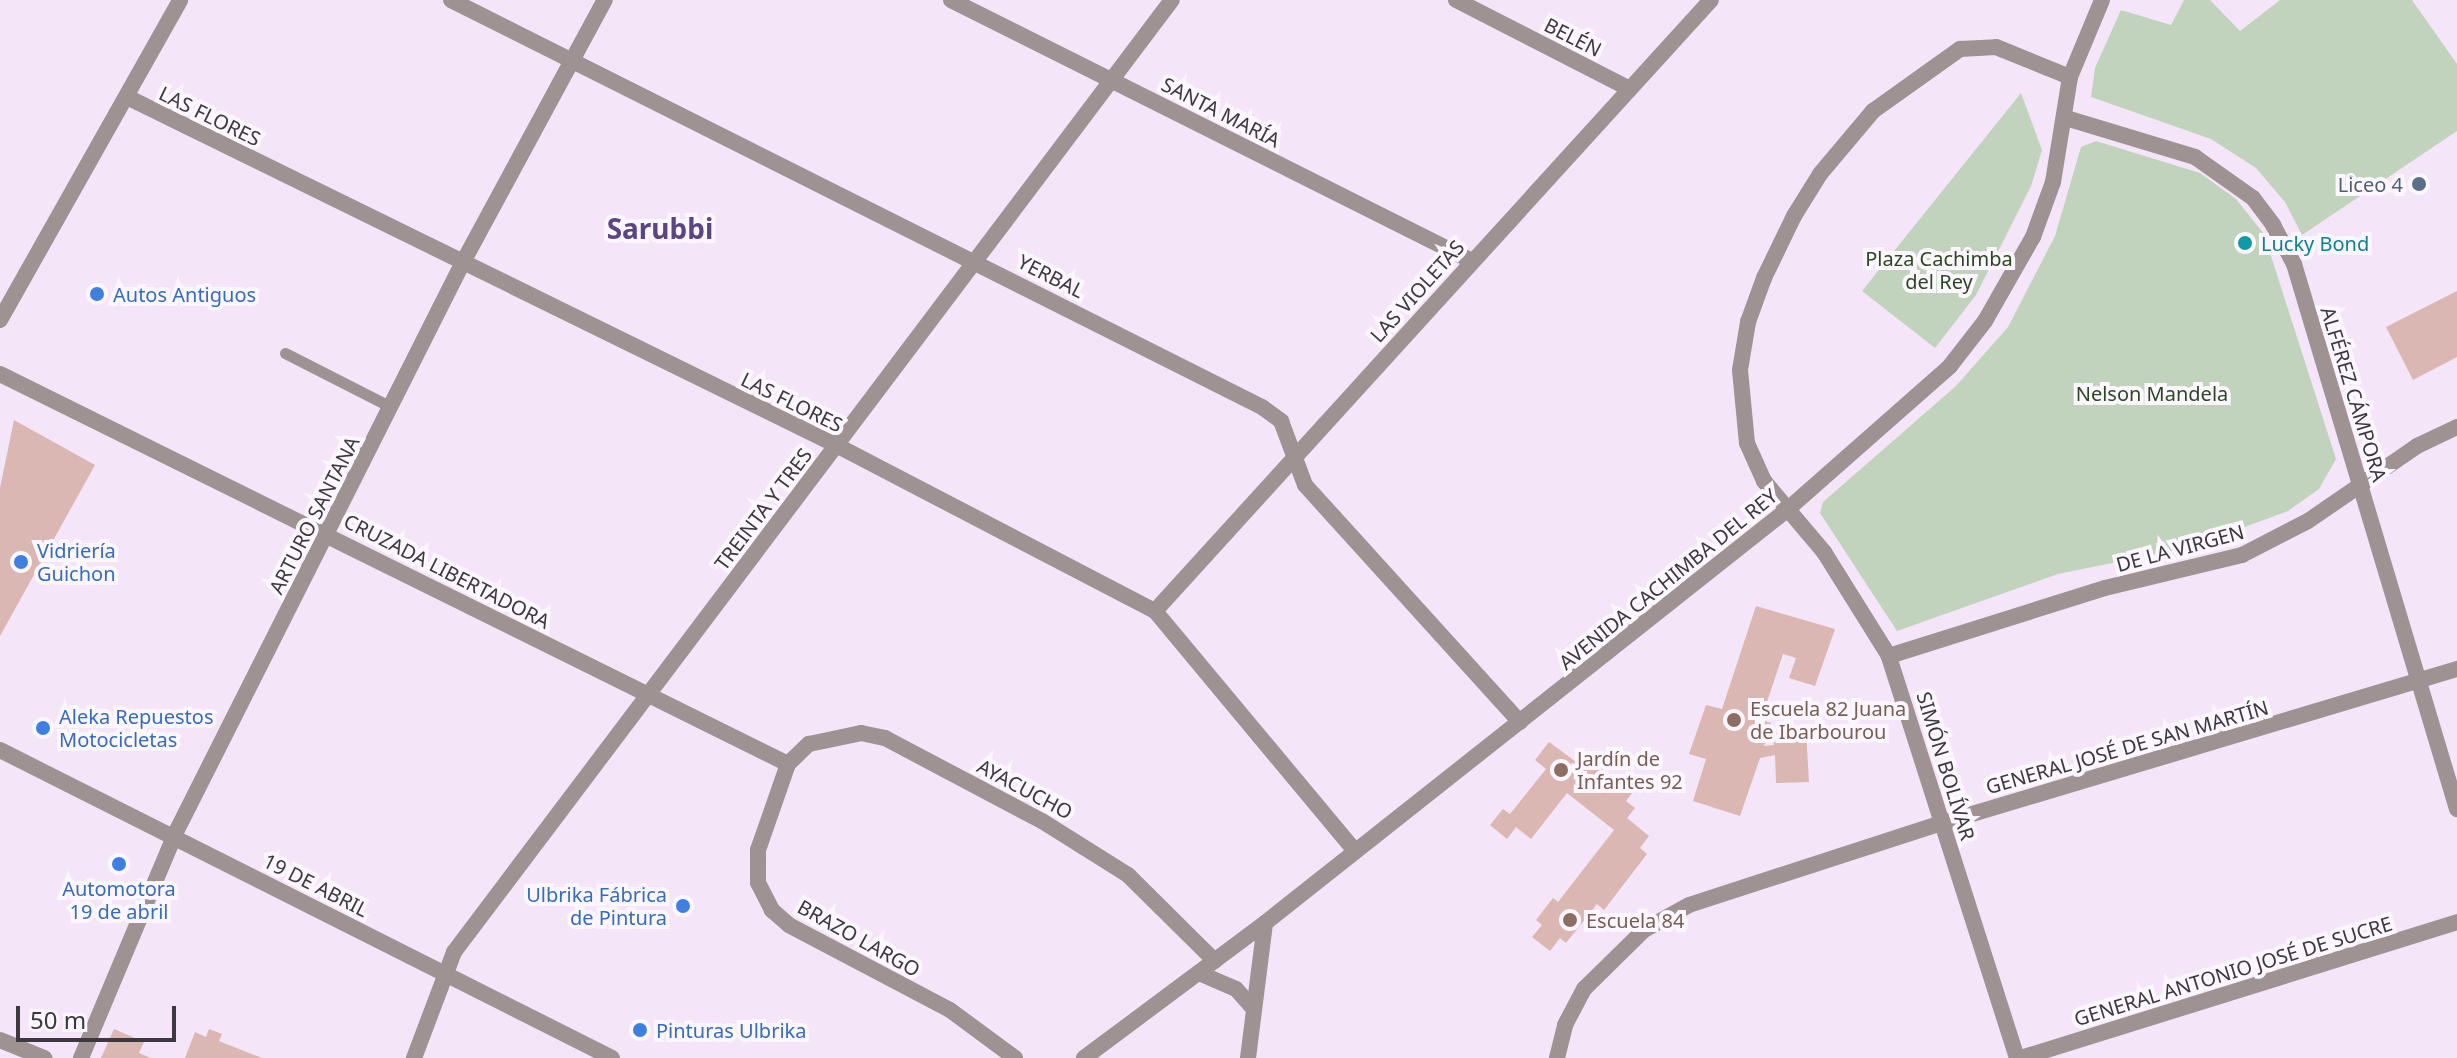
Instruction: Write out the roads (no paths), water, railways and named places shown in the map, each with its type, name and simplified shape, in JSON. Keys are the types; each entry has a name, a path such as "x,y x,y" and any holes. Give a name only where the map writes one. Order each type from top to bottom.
{"street":[{"path":"0,320 180,0"},
{"name":"YERBAL","path":"451,0 1262,407 1281,421 1305,485 1520,722"},
{"name":"ARTURO SANTANA","path":"81,1058 175,834 462,264 568,61 605,0"},
{"name":"SANTA MARÍA","path":"951,0 1472,261"},
{"name":"TREINTA Y TRES","path":"414,1058 448,976 454,952 1172,0"},
{"name":"BELÉN","path":"1456,0 1630,89"},
{"name":"LAS VIOLETAS","path":"1155,611 1711,0"},
{"name":"AVENIDA CACHIMBA DEL REY","path":"1084,1058 1265,923 1520,722 1788,509 1921,393 1985,321 2033,237 2053,182 2066,118 2070,77 2102,0"},
{"name":"SIMÓN BOLÍVAR","path":"2019,1058 1889,656 1858,600 1764,481 1747,443 1740,370 1748,322 1764,278 1820,174 1873,111 1960,49 1996,47 2070,77"},
{"name":"LAS FLORES","path":"127,97 836,445 1155,611 1355,851"},
{"name":"ALFÉREZ CÁMPORA","path":"2066,118 2195,157 2253,198 2294,264 2457,809"},
{"name":"CRUZADA LIBERTADORA","path":"0,374 328,533 788,764"},
{"name":"DE LA VIRGEN","path":"1889,656 2105,588 2242,555 2308,521 2417,446 2457,427"},
{"name":"GENERAL JOSÉ DE SAN MARTÍN","path":"1557,1058 1565,1025 1584,989 1644,930 1689,905 1942,823 2457,669"},
{"name":"AYACUCHO","path":"788,764 809,744 833,735 861,733 885,738 1082,843 1128,875 1215,961"},
{"name":"19 DE ABRIL","path":"0,750 175,834 612,1058"},
{"name":"BRAZO LARGO","path":"788,764 758,850 758,883 772,910 789,925 950,1010 1015,1058"},
{"name":"GENERAL ANTONIO JOSÉ DE SUCRE","path":"2019,1058 2457,922"},
{"path":"1248,1058 1252,1007 1265,923"},
{"path":"1199,973 1236,989 1252,1007"},
{"path":"0,1040 44,1058"}],"lane":[{"path":"285,353 391,407"}],"place":[{"name":"Liceo 4","path":"2419,184"},
{"name":"Lucky Bond","path":"2245,243"},
{"name":"Autos Antiguos","path":"97,294"},
{"name":"Vidriería Guichon","path":"21,562"},
{"name":"Escuela 82 Juana de Ibarbourou","path":"1734,720"},
{"name":"Aleka Repuestos Motocicletas","path":"43,728"},
{"name":"Jardín de Infantes 92","path":"1561,770"},
{"name":"Automotora 19 de abril","path":"119,864"},
{"name":"Ulbrika Fábrica de Pintura","path":"683,906"},
{"name":"Escuela 84","path":"1570,920"},
{"name":"Pinturas Ulbrika","path":"640,1030"}],"district":[{"name":"Sarubbi","path":"660,228"}],"park label":[{"name":"Plaza Cachimba del Rey","path":"1939,270"},
{"name":"Nelson Mandela","path":"2152,393"}]}
